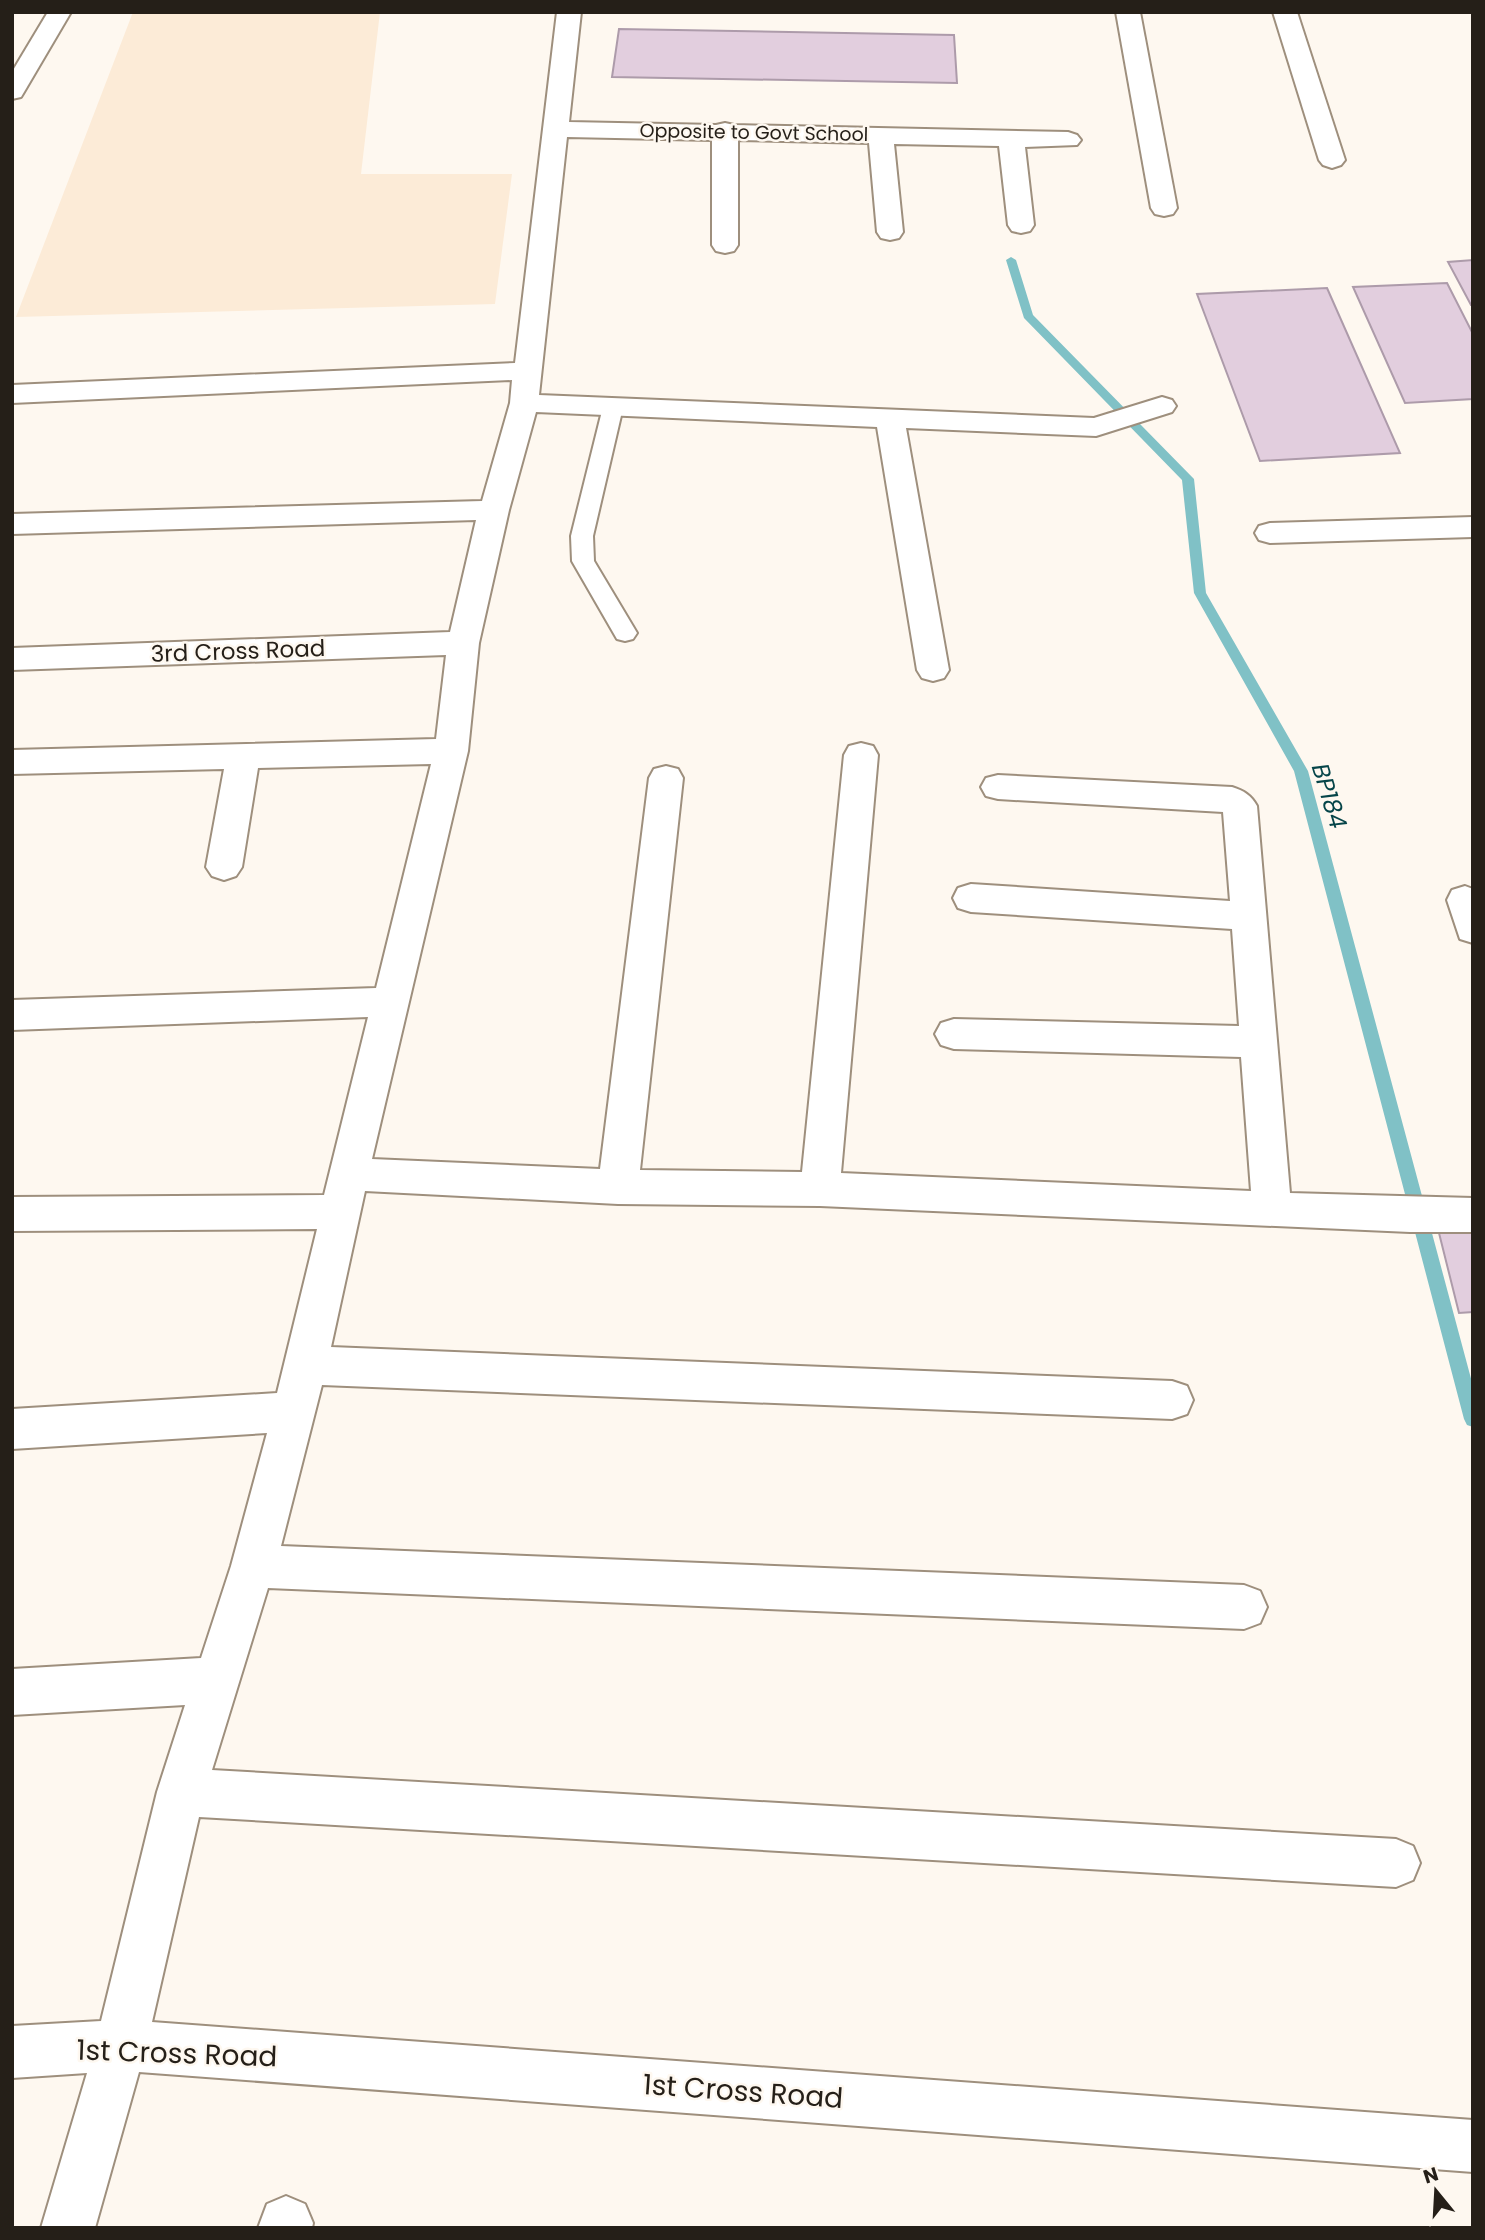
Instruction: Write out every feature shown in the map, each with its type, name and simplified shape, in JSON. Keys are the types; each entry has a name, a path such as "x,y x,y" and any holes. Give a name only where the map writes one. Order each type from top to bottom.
{"street":[{"path":"12,92 60,12"},
{"path":"68,2228 121,2045 181,1792 253,1566 306,1365 451,751 463,643 526,387 569,12"},
{"path":"1128,12 1164,208"},
{"path":"1285,12 1332,160"},
{"name":"Opposite to Govt School","path":"557,129 725,130 1068,140"},
{"path":"725,130 725,245"},
{"path":"881,135 890,232"},
{"path":"1011,138 1021,225"},
{"path":"12,394 526,387 613,407 1096,428 1162,406"},
{"path":"890,419 933,670"},
{"path":"12,524 494,510"},
{"path":"1270,533 1473,527"},
{"name":"3rd Cross Road","path":"12,659 463,643"},
{"path":"12,762 451,751"},
{"path":"820,1189 861,755"},
{"path":"224,867 243,758"},
{"path":"618,1187 666,778"},
{"path":"998,787 1236,802 1240,806 1272,1209"},
{"path":"971,898 1249,916"},
{"path":"12,1015 390,1002"},
{"path":"954,1034 1259,1042"},
{"path":"349,1174 618,1187 820,1189 1410,1215 1472,1214"},
{"path":"12,1214 340,1212"},
{"path":"306,1365 1172,1400"},
{"path":"12,1430 293,1412"},
{"path":"253,1566 1244,1607"},
{"path":"12,1692 216,1680"},
{"path":"181,1792 1396,1863"},
{"name":"1st Cross Road","path":"12,2052 121,2045 1473,2146"}],"lane":[{"path":"613,407 582,536 583,561 625,633"}],"shaded area":[{"path":"133,12 380,12 361,174 512,174 495,304 16,317"}],"building":[{"path":"619,29 954,35 957,83 612,77"},
{"path":"1473,260 1473,305 1471,305 1448,262"},
{"path":"1447,283 1473,334 1473,399 1405,403 1353,287"},
{"path":"1327,288 1400,453 1260,461 1197,294"},
{"path":"1473,1224 1473,1312 1459,1313 1437,1225"}],"waterway":[{"name":"BP184","path":"1011,260 1028,316 1188,479 1200,593 1301,771 1473,1419"}]}
